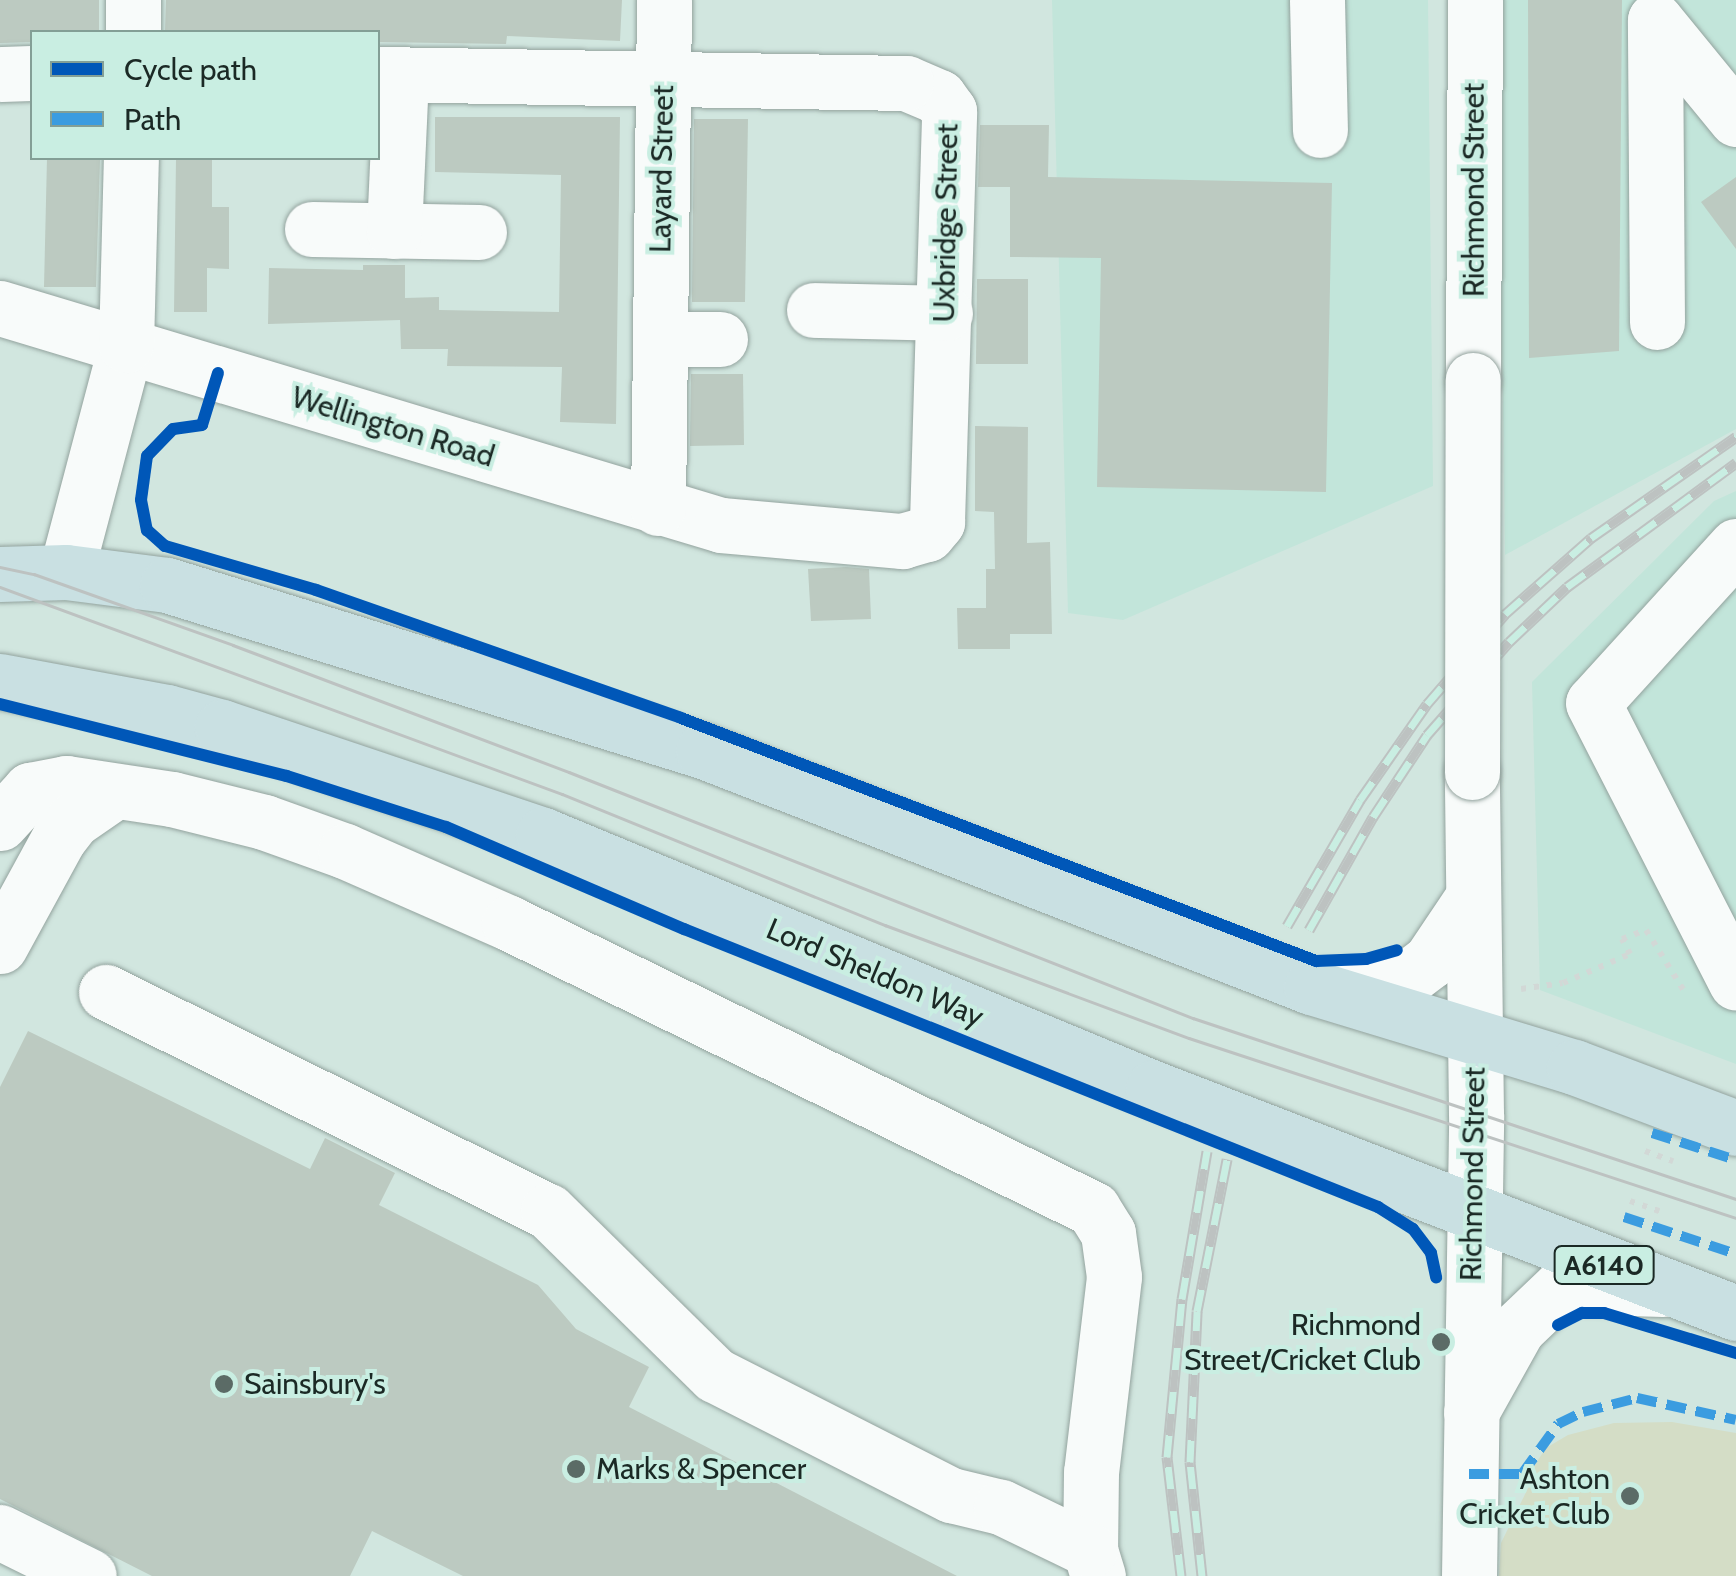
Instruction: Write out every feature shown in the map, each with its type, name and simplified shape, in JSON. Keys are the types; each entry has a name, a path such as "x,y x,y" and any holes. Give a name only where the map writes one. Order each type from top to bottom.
{"highway":[{"path":"0,574 66,572 167,585 703,752 1311,987 1574,1066 1736,1128"},
{"name":"Lord Sheldon Way","path":"0,681 167,712 222,727 543,835 1153,1088 1736,1313"}],"street":[{"path":"133,0 134,30"},
{"name":"Layard Street","path":"658,508 664,0"},
{"path":"1318,0 1320,130"},
{"name":"Richmond Street","path":"1468,1576 1475,1038 1475,0"},
{"path":"1658,322 1655,20 1736,119"},
{"path":"0,74 30,73"},
{"path":"389,75 394,231"},
{"name":"Uxbridge Street","path":"389,75 906,83 939,97 949,111 937,522 927,534 902,541 789,534"},
{"path":"66,572 126,345 131,160"},
{"path":"312,229 479,232"},
{"name":"Wellington Road","path":"0,308 658,508 721,525 789,534"},
{"path":"814,310 945,313"},
{"path":"660,338 720,339"},
{"path":"1736,546 1593,703 1736,983"},
{"path":"0,823 30,790 66,782 247,818 345,851 509,923 1093,1209 1108,1232 1114,1277 1090,1472 1094,1563"},
{"path":"0,946 59,838 73,820 115,791"},
{"path":"1311,987 1358,988 1401,982 1430,962 1472,896"},
{"path":"106,992 548,1212 715,1375 950,1495 1001,1507 1094,1563"},
{"path":"1470,1415 1518,1328 1562,1286 1666,1289"},
{"path":"0,1532 89,1576"}],"path":[{"path":"1520,989 1563,983 1630,954 1622,939 1646,930"},
{"path":"1646,1151 1674,1161"},
{"path":"1630,1201 1659,1210"}],"shaded area":[{"path":"1052,0 1428,0 1433,486 1123,620 1068,613"},
{"path":"1497,0 1736,0 1736,429 1505,555"},
{"path":"1736,491 1736,1064 1540,990 1532,682 1714,501"},
{"name":"Ashton Cricket Club","path":"1672,1422 1736,1433 1736,1576 1499,1576 1501,1543 1531,1482 1526,1478 1546,1448 1568,1435 1614,1423"}],"building":[{"path":"0,0 99,0 99,30 30,30 30,42 0,43"},
{"path":"166,0 622,0 620,41 507,36 506,44 380,42 380,30 165,30"},
{"path":"1528,0 1622,0 1619,351 1529,358"},
{"path":"435,117 620,117 616,424 560,422 562,367 447,366 448,349 401,349 400,320 268,324 269,268 363,270 363,265 405,265 405,298 439,297 439,310 559,312 561,175 435,172"},
{"path":"694,119 748,119 745,302 692,302"},
{"path":"980,125 1049,125 1048,177 1332,183 1326,492 1097,487 1101,258 1010,257 1010,187 978,187"},
{"path":"47,160 100,160 96,287 44,287"},
{"path":"176,160 212,160 212,207 229,207 229,269 207,268 207,312 174,312"},
{"path":"1736,177 1736,249 1701,202"},
{"path":"977,279 1028,279 1028,364 976,364"},
{"path":"691,374 743,374 744,445 690,446"},
{"path":"975,426 1028,427 1027,543 1050,542 1052,634 1010,634 1010,649 958,649 957,608 986,608 986,569 995,569 994,512 975,511"},
{"path":"808,569 869,569 871,619 811,621"},
{"name":"Sainsbury's","path":"28,1031 310,1169 325,1138 395,1173 379,1205 538,1285 576,1329 649,1367 629,1407 957,1576 463,1576 372,1531 350,1576 152,1576 0,1499 0,1087"}],"tram line":[{"path":"0,567 34,574 233,645 569,772 1193,1018 1736,1199"},
{"path":"0,587 562,794 885,925 1189,1038 1736,1218"}],"railway":[{"path":"1287,926 1360,800 1427,704 1505,614 1591,538 1736,437"},
{"path":"1309,930 1373,817 1427,735 1509,642 1567,587 1736,463"},
{"path":"1181,1576 1167,1457 1182,1299 1207,1151"},
{"path":"1202,1576 1190,1462 1197,1311 1227,1159"}],"marked path":[{"path":"1652,1133 1736,1160"},
{"path":"1624,1217 1736,1254"},
{"path":"1469,1474 1522,1474 1558,1424 1583,1412 1637,1398 1736,1420"}],"cycle path":[{"path":"218,373 202,425 173,429 147,456 141,500 147,530 165,546 316,590 681,718 1316,961 1366,959 1397,950"},
{"path":"0,704 287,776 446,827 684,929 1378,1207 1413,1229 1431,1253 1436,1277"},
{"path":"1558,1325 1582,1313 1604,1313 1736,1353"}],"place":[{"name":"Richmond Street/Cricket Club","path":"1441,1342"},
{"name":"Sainsbury's","path":"224,1384"},
{"name":"Marks & Spencer","path":"576,1469"},
{"name":"Ashton Cricket Club","path":"1630,1496"}]}
